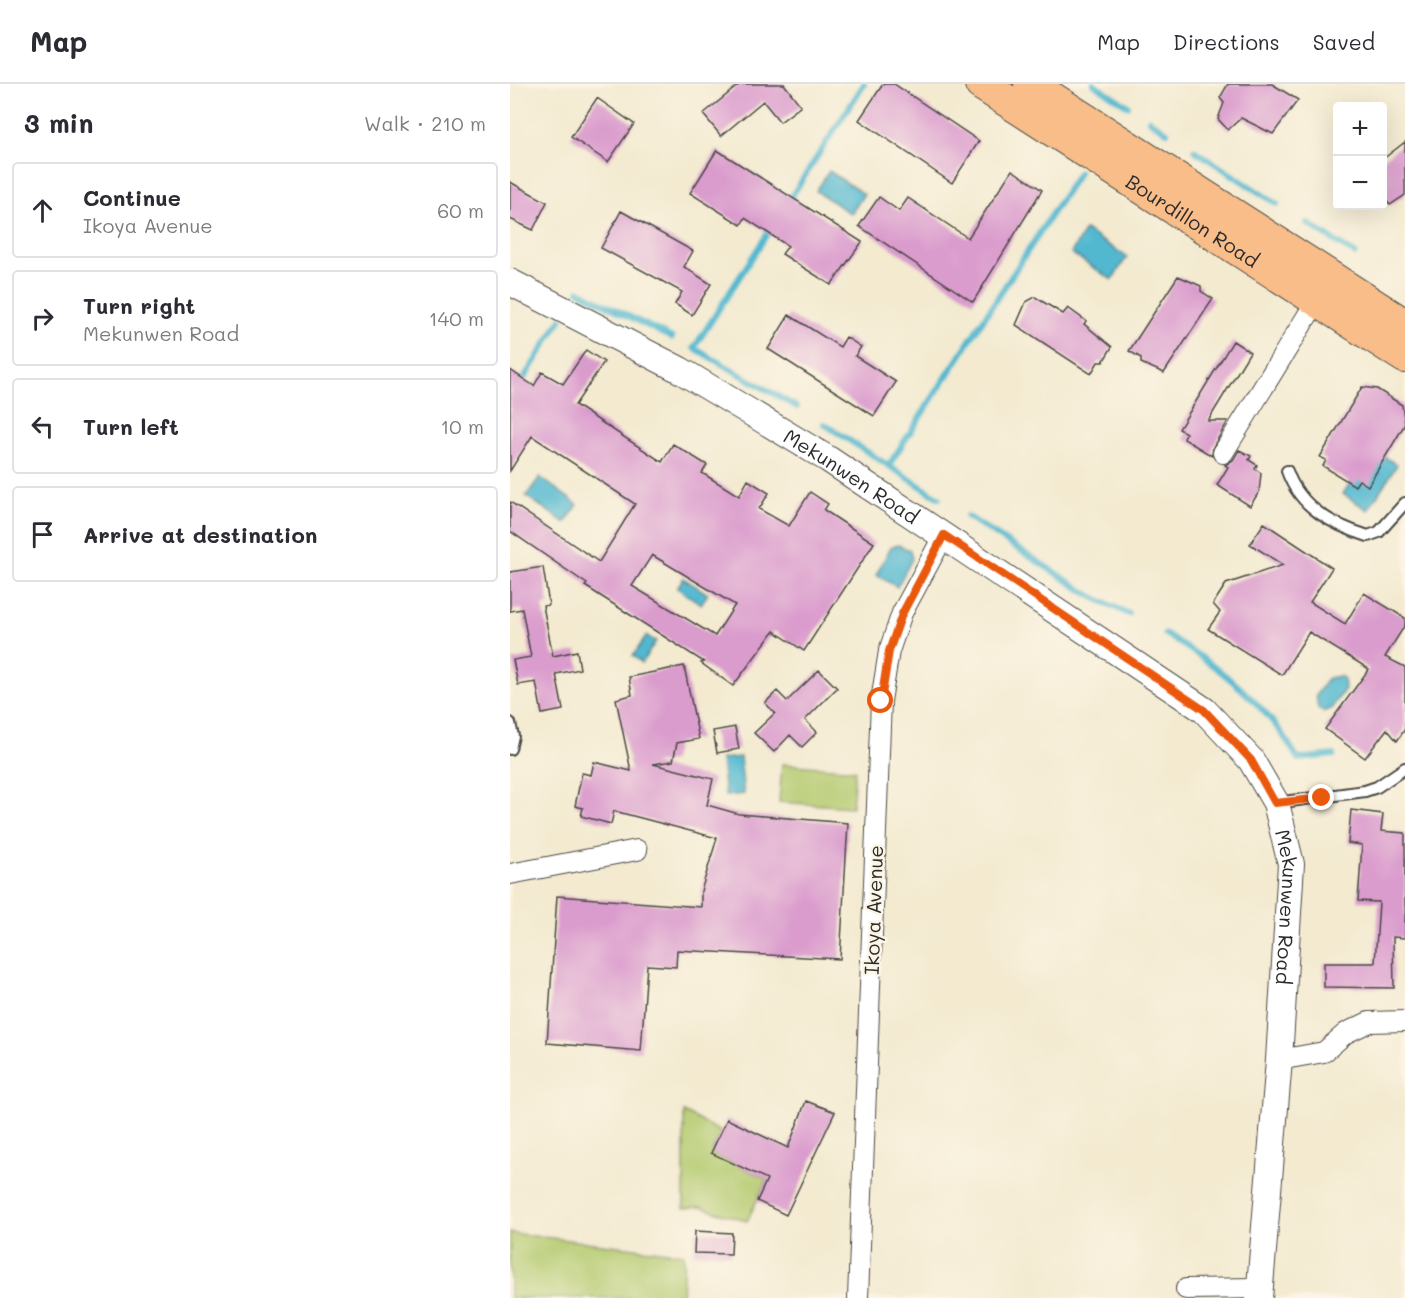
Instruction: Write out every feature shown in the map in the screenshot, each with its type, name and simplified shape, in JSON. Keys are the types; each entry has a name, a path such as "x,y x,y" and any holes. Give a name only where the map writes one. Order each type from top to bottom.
{"main road":[{"name":"Bourdillon Road","path":"981,84 1405,357"},
{"name":"Bourdillon Road","path":"1030,84 1405,325"}],"street":[{"name":"Mekunwen Road","path":"510,282 680,370 828,459 1204,710 1251,760 1275,803 1291,864 1279,1060 1259,1293"},
{"path":"1223,453 1317,300"},
{"name":"Ikoya Avenue","path":"858,1298 881,701 889,651 902,614 944,535"},
{"path":"510,874 637,850"},
{"path":"1279,1060 1324,1052 1346,1033 1369,1022 1405,1021"},
{"path":"1186,1289 1259,1293"}],"lane":[{"path":"1287,471 1291,483 1313,510 1330,522 1368,536 1379,532 1405,503"},
{"path":"510,723 513,736 510,749"},
{"path":"1275,803 1365,791 1377,787 1405,768"}],"green space":[{"path":"782,764 855,770 852,807 779,802"},
{"path":"684,1112 721,1132 711,1153 767,1179 747,1221 701,1207 684,1208"},
{"path":"510,1233 684,1254 682,1298 510,1298"}],"water":[{"path":"829,171 864,194 851,214 816,191"},
{"path":"1085,230 1127,257 1112,280 1071,253"},
{"path":"1372,448 1397,465 1368,510 1343,494"},
{"path":"540,477 578,505 565,523 526,496"},
{"path":"898,545 910,550 912,559 897,587 876,575 891,547"},
{"path":"683,578 708,594 701,604 677,588"},
{"path":"646,636 656,641 642,663 633,656"},
{"path":"1340,676 1344,679 1345,689 1331,709 1323,712 1318,709 1316,695 1328,678"},
{"path":"740,757 744,794 725,796 721,759"}],"building":[{"path":"740,84 784,84 801,106 780,122 763,101 721,136 703,114"},
{"path":"883,84 894,84 979,141 952,183 859,120"},
{"path":"1228,84 1272,84 1298,100 1273,134 1241,118 1228,130 1218,119 1224,103 1220,98"},
{"path":"597,98 634,124 608,162 571,137"},
{"path":"1405,142 1405,195 1390,205 1387,202 1387,156"},
{"path":"717,150 862,242 831,285 782,254 788,246 745,218 741,225 690,193"},
{"path":"1012,170 1042,190 973,302 859,226 879,197 899,211 908,198 968,238"},
{"path":"510,182 547,202 533,230 510,219"},
{"path":"621,211 693,251 684,267 711,284 692,315 675,304 682,292 601,248"},
{"path":"1178,276 1201,286 1201,291 1213,299 1164,373 1141,363 1141,358 1129,351"},
{"path":"1035,297 1063,314 1068,308 1086,321 1084,324 1112,347 1103,362 1098,362 1091,374 1016,325 1026,302"},
{"path":"789,315 840,347 846,337 861,347 855,356 896,382 874,416 768,349"},
{"path":"1233,341 1250,352 1208,421 1228,421 1213,447 1212,456 1184,439 1186,433 1179,429"},
{"path":"586,350 604,362 575,405 662,462 673,444 707,465 702,473 739,496 748,480 769,493 759,509 789,526 810,492 828,504 824,510 874,543 804,651 774,631 733,686 701,663 704,662 585,586 587,584 510,531 510,502 599,562 635,504 532,436 510,471 510,370 534,386 542,372 563,384","holes":["652,555 735,605 715,636 632,586"]},
{"path":"1362,387 1377,389 1402,405 1405,424 1368,486 1359,480 1355,486 1323,466 1326,460 1320,457"},
{"path":"1239,450 1251,456 1249,460 1257,465 1255,469 1261,473 1259,492 1250,506 1217,485 1228,467 1225,465 1233,460"},
{"path":"1264,523 1332,568 1310,602 1345,624 1364,593 1405,618 1405,625 1385,657 1405,667 1405,729 1397,741 1387,729 1365,758 1325,729 1369,669 1309,632 1282,675 1208,629 1220,612 1213,604 1226,584 1283,565 1250,544"},
{"path":"543,567 549,605 543,606 553,656 577,651 580,669 556,674 563,710 542,714 536,682 518,685 513,660 531,657 522,609 510,611 510,572"},
{"path":"684,666 699,739 677,743 673,761 653,764 713,779 707,805 739,814 848,823 840,959 677,950 676,967 647,965 641,1051 547,1043 557,896 701,907 701,891 717,838 614,811 611,824 581,816 583,808 575,806 582,773 591,775 594,762 631,771 616,699 632,695 629,677"},
{"path":"819,670 837,688 805,720 817,732 802,747 790,735 774,752 754,733 775,713 765,703 777,691 787,701"},
{"path":"735,727 739,749 717,753 713,731"},
{"path":"1351,810 1383,814 1381,831 1405,833 1405,938 1393,937 1394,988 1324,987 1324,963 1375,963 1379,902 1358,901 1362,845 1348,843"},
{"path":"806,1101 835,1112 786,1215 757,1201 767,1179 711,1153 727,1119 788,1148"},
{"path":"695,1231 732,1233 731,1254 694,1253"}],"waterway":[{"path":"788,202 864,84"},
{"path":"1094,84 1128,106"},
{"path":"1149,120 1167,132"},
{"path":"1194,150 1277,204"},
{"path":"889,465 1079,172"},
{"path":"1307,223 1355,254"},
{"path":"771,228 694,348 797,407"},
{"path":"579,291 672,338"},
{"path":"520,385 561,319"},
{"path":"824,424 939,498"},
{"path":"967,516 1091,596 1129,614"},
{"path":"1165,634 1204,659 1256,703 1272,720 1298,759 1334,755"}],"route":[{"path":"881,701 889,651 902,614 944,535 1204,710 1229,733 1251,760 1275,803 1322,798"}]}
